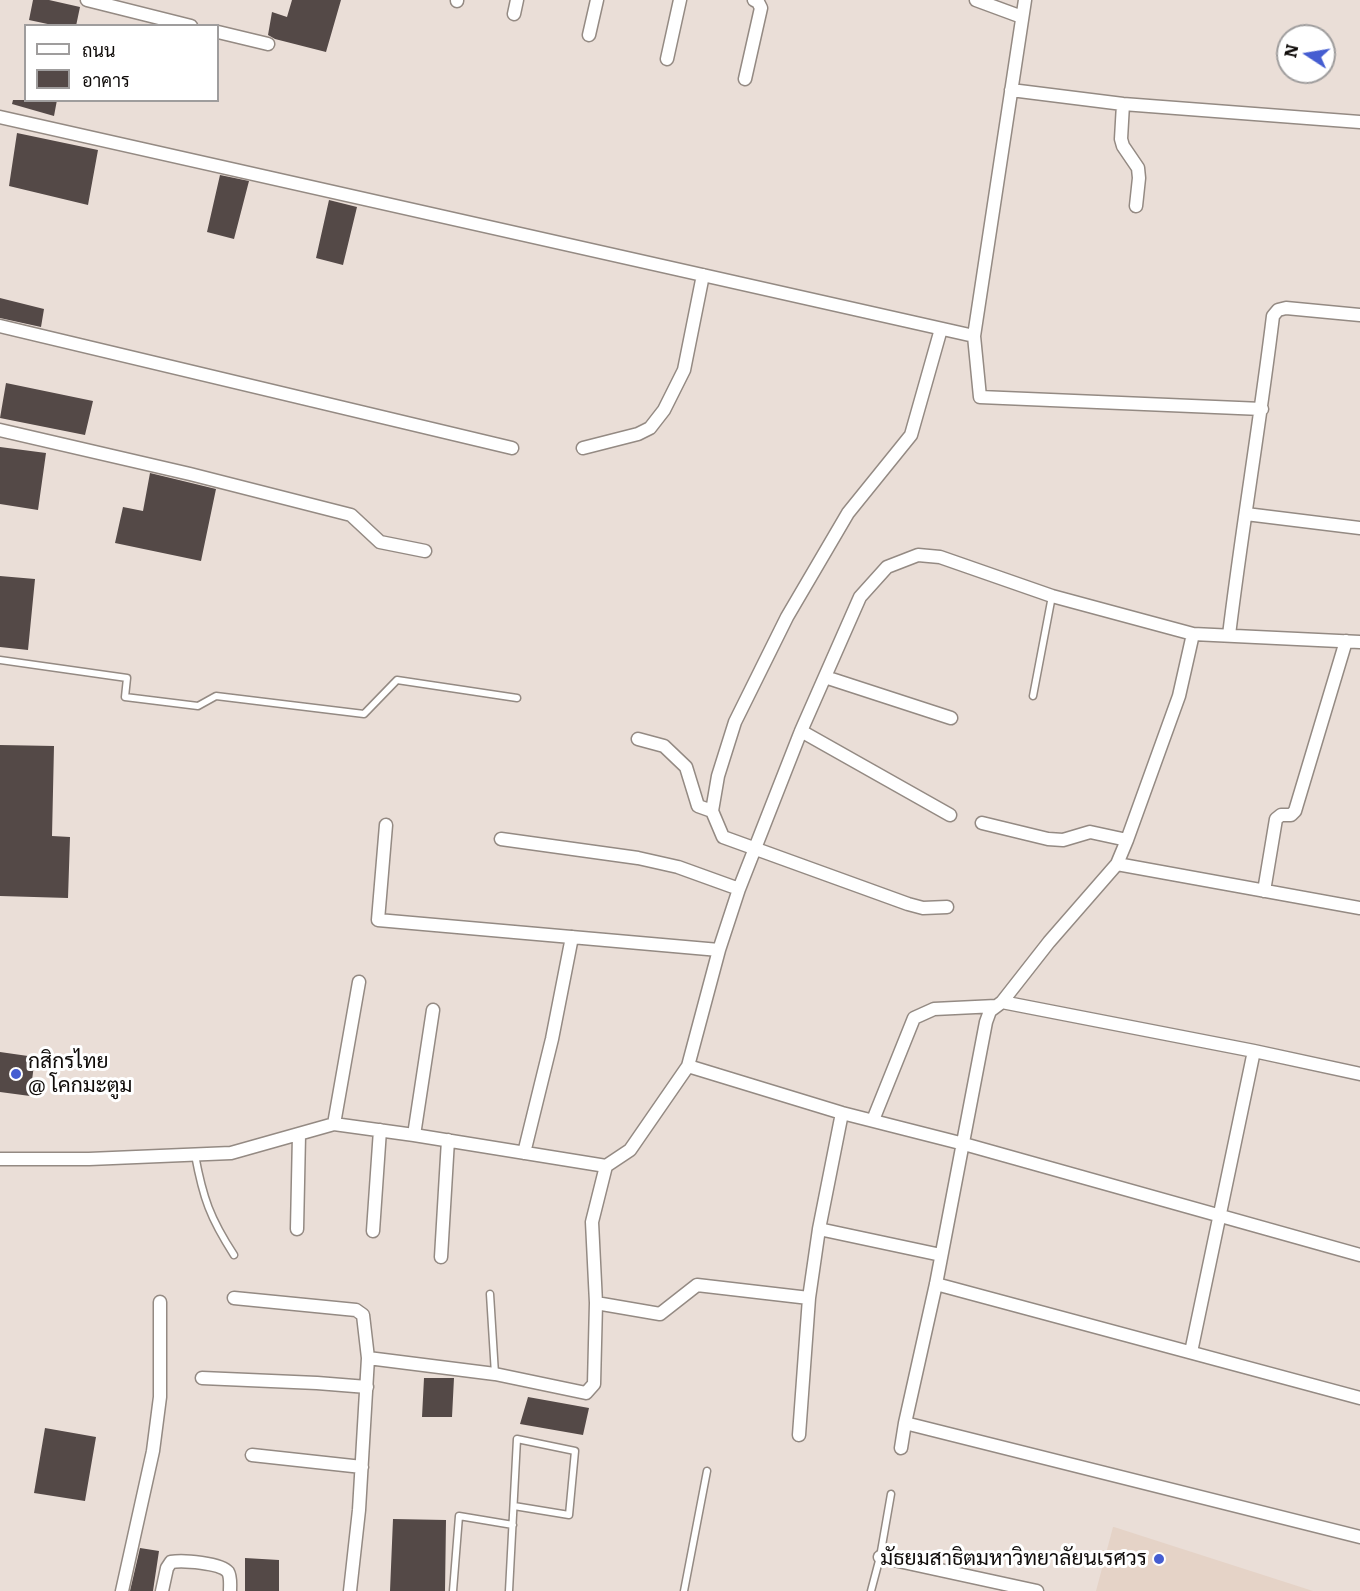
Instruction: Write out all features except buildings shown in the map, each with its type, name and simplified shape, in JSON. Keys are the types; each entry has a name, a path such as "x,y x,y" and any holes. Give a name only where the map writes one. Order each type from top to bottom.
{"street":[{"path":"87,0 183,24"},
{"path":"514,14 517,0"},
{"path":"589,35 597,0"},
{"path":"667,58 680,0"},
{"path":"745,79 761,8 754,0"},
{"path":"976,0 1022,17"},
{"path":"1025,0 974,336 980,397 1262,409"},
{"path":"219,32 268,44"},
{"path":"1011,90 1123,104 1360,122"},
{"path":"1123,104 1120,139 1138,168 1136,206"},
{"path":"0,117 974,336"},
{"path":"583,448 638,434 650,428 664,410 684,370 703,275"},
{"path":"1229,635 1242,531 1262,409 1273,316 1278,310 1286,308 1360,315"},
{"path":"0,326 512,448"},
{"path":"941,329 911,435 848,513 787,617 735,722 718,776 712,811 723,837 908,904 923,908 947,907"},
{"path":"0,430 351,515 380,542 426,551"},
{"path":"1246,514 1360,528"},
{"path":"368,1358 495,1374 586,1393 594,1384 596,1303 592,1222 606,1166 630,1150 688,1066 719,950 739,889 801,730 860,597 887,567 918,555 940,557 1052,596 1193,634 1360,642"},
{"path":"901,1449 964,1144 986,1022 990,1011 999,1004 1048,942 1117,864 1128,840 1179,696 1193,634"},
{"path":"1264,891 1276,819 1281,815 1291,815 1295,811 1346,641"},
{"path":"825,677 951,718"},
{"path":"801,730 950,815"},
{"path":"638,739 664,747 686,767 698,806 712,811"},
{"path":"982,823 1063,840 1090,832 1128,840"},
{"path":"386,825 378,920 719,950"},
{"path":"501,838 638,858 678,867 739,889"},
{"path":"1117,864 1360,908"},
{"path":"524,1153 552,1039 572,937"},
{"path":"334,1124 359,982"},
{"path":"873,1120 914,1018 934,1009 999,1004 1254,1051 1360,1074"},
{"path":"414,1135 433,1010"},
{"path":"1191,1352 1254,1051"},
{"path":"688,1066 842,1113 964,1144 1360,1255"},
{"path":"799,1435 809,1298 819,1229 842,1113"},
{"path":"0,1159 89,1159 231,1153 334,1124 606,1166"},
{"path":"373,1231 380,1130"},
{"path":"297,1229 300,1135"},
{"path":"441,1257 448,1140"},
{"path":"819,1229 941,1255"},
{"path":"936,1284 1360,1398"},
{"path":"596,1303 660,1314 697,1285 809,1298"},
{"path":"234,1298 356,1310 363,1315 368,1358 367,1387 350,1591"},
{"path":"123,1591 153,1451 160,1397 160,1302"},
{"path":"202,1377 367,1387"},
{"path":"905,1423 1360,1537"},
{"path":"252,1455 362,1467"},
{"path":"880,1557 1037,1591"},
{"path":"162,1591 167,1568 171,1562 180,1561 220,1566 226,1569 230,1576 230,1591"}],"lane":[{"path":"1033,696 1052,596"},
{"path":"0,660 127,678 125,697 198,706 216,696 364,714 397,680 517,698"},
{"path":"195,1155 205,1201 234,1255"},
{"path":"490,1294 495,1374"},
{"path":"508,1591 517,1439 575,1451 569,1515 514,1506"},
{"path":"684,1591 707,1471"},
{"path":"871,1591 880,1557 891,1494"},
{"path":"453,1591 459,1516 513,1525"}],"shaded area":[{"name":"มัธยมสาธิตมหาวิทยาลัยนเรศวร","path":"1114,1527 1313,1591 1096,1591"}],"place":[{"name":"กสิกรไทย @ โคกมะตูม","path":"16,1074"},
{"name":"มัธยมสาธิตมหาวิทยาลัยนเรศวร","path":"1159,1559"}]}
